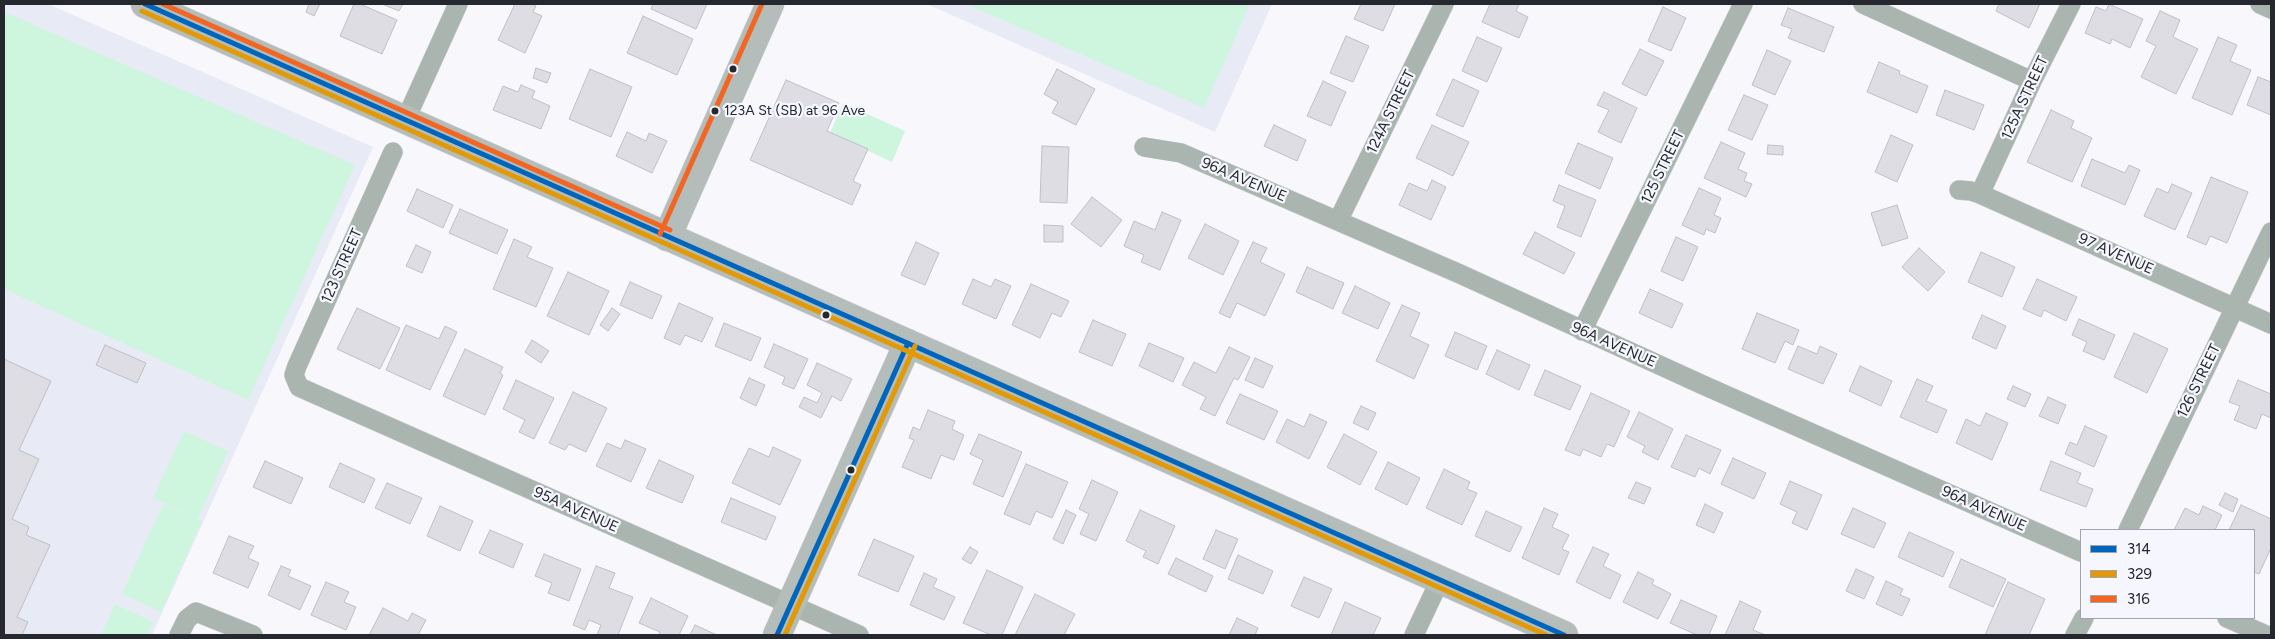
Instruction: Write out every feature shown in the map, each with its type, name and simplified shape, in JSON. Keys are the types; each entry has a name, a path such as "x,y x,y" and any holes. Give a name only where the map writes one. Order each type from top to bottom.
{"main road":[{"path":"145,4 1564,635"},
{"path":"667,236 770,4"},
{"path":"777,635 908,343"}],"street":[{"path":"405,121 458,4"},
{"name":"124A STREET","path":"1338,221 1444,4"},
{"name":"125 STREET","path":"1582,331 1743,4"},
{"path":"1863,4 2032,81"},
{"name":"125A STREET","path":"1980,194 2032,81 2071,4"},
{"path":"2260,4 2271,9"},
{"name":"96A AVENUE","path":"1144,147 1180,153 1338,221 2080,552"},
{"name":"123 STREET","path":"296,381 294,375 297,366 393,152"},
{"name":"97 AVENUE","path":"1959,190 1980,194 2271,324"},
{"name":"126 STREET","path":"2128,529 2271,232"},
{"name":"95A AVENUE","path":"296,381 306,392 859,635"},
{"path":"1414,635 1440,580"},
{"path":"179,635 187,619 196,612 254,635"},
{"path":"2075,635 2083,619"},
{"path":"2229,619 2266,635"}],"shaded area":[{"path":"4,4 48,4 373,147 152,635 4,635"},
{"path":"927,4 1272,4 1215,132"}],"green space":[{"path":"966,4 1250,4 1204,108"},
{"path":"4,12 355,165 248,400 4,289"},
{"path":"843,103 905,131 892,162 830,133"},
{"path":"184,431 228,451 198,519 153,498"},
{"path":"163,504 202,521 161,612 122,594"},
{"path":"115,604 153,622 147,635 101,635"}],"building":[{"path":"309,4 320,4 314,16 306,12"},
{"path":"354,4 360,4 397,20 382,54 340,36"},
{"path":"382,4 403,4 399,11"},
{"path":"515,4 531,4 536,6 533,12 542,16 525,53 498,40"},
{"path":"653,4 707,4 696,29 651,9"},
{"path":"1361,4 1395,4 1383,31 1354,19"},
{"path":"1490,4 1519,4 1516,11 1528,17 1519,38 1482,22"},
{"path":"1999,4 2040,4 2029,28 1996,11"},
{"path":"2109,4 2143,19 2130,48 2112,39 2110,44 2085,33 2096,7 2106,11"},
{"path":"1663,7 1686,18 1671,51 1648,41"},
{"path":"1788,8 1834,27 1824,52 1788,38 1792,29 1781,25"},
{"path":"2160,11 2180,20 2173,37 2198,49 2176,94 2141,77 2156,46 2146,41"},
{"path":"643,16 693,39 677,75 627,53"},
{"path":"1346,36 1369,46 1353,82 1330,73"},
{"path":"1477,37 1502,48 1487,82 1462,71"},
{"path":"2218,37 2237,45 2230,61 2251,70 2232,115 2192,98"},
{"path":"1640,49 1664,61 1646,96 1622,84"},
{"path":"1767,50 1791,61 1775,95 1752,85"},
{"path":"1879,62 1900,71 1899,74 1928,86 1917,113 1867,92"},
{"path":"536,68 551,73 547,83 533,78"},
{"path":"590,69 632,87 611,137 569,119"},
{"path":"1057,69 1095,89 1076,125 1052,113 1058,102 1044,94"},
{"path":"2258,77 2271,82 2271,115 2247,105"},
{"path":"1453,79 1479,91 1463,127 1436,115"},
{"path":"786,80 839,103 827,131 868,149 853,181 861,185 852,205 750,160"},
{"path":"1323,81 1346,92 1331,126 1307,116"},
{"path":"521,85 535,91 532,98 550,106 541,129 493,110 503,86 518,92"},
{"path":"1945,90 1984,105 1974,130 1936,115"},
{"path":"1604,92 1637,108 1621,143 1598,132 1609,110 1597,105"},
{"path":"1744,95 1768,105 1752,140 1728,130"},
{"path":"2051,110 2074,121 2071,128 2092,138 2072,182 2027,162"},
{"path":"1274,125 1306,140 1297,161 1264,146"},
{"path":"1432,125 1469,142 1453,176 1416,158"},
{"path":"627,132 646,141 649,133 667,141 652,173 616,156"},
{"path":"1891,135 1913,145 1897,182 1875,172"},
{"path":"1721,142 1745,153 1738,169 1747,173 1744,181 1752,184 1746,197 1704,178"},
{"path":"1578,143 1613,158 1600,189 1565,173"},
{"path":"1768,145 1783,146 1783,155 1767,154"},
{"path":"1042,146 1069,147 1067,203 1040,202"},
{"path":"2092,159 2125,173 2129,165 2140,170 2125,205 2081,186"},
{"path":"2211,177 2248,192 2227,243 2210,236 2206,245 2187,237"},
{"path":"1432,180 1446,187 1431,220 1399,205 1409,183 1427,191"},
{"path":"2172,184 2192,193 2175,230 2144,216 2157,188 2168,193"},
{"path":"1559,185 1596,200 1581,237 1557,227 1565,206 1553,201"},
{"path":"1699,188 1721,198 1714,215 1721,218 1715,233 1706,229 1704,235 1682,225"},
{"path":"417,189 453,205 443,228 407,211"},
{"path":"1092,197 1122,220 1101,247 1071,224"},
{"path":"1897,205 1908,238 1882,246 1871,213"},
{"path":"460,209 508,230 497,254 449,233"},
{"path":"1162,212 1181,220 1160,270 1141,262 1144,255 1124,246 1134,221 1155,230"},
{"path":"1205,224 1239,241 1223,275 1188,258"},
{"path":"1044,225 1063,226 1063,242 1044,242"},
{"path":"1535,232 1575,253 1564,274 1523,254"},
{"path":"1676,237 1698,247 1683,281 1661,271"},
{"path":"514,239 532,247 527,257 553,268 536,307 493,289"},
{"path":"916,242 939,253 925,285 901,275"},
{"path":"1253,242 1267,248 1260,262 1285,274 1265,316 1237,303 1230,318 1219,313"},
{"path":"416,245 431,252 422,273 406,266"},
{"path":"1919,248 1945,272 1928,291 1902,267"},
{"path":"1981,252 2015,267 2002,297 1968,282"},
{"path":"1307,267 1344,283 1333,309 1296,292"},
{"path":"568,272 609,291 589,335 547,316"},
{"path":"973,279 991,287 995,279 1011,286 996,319 962,304"},
{"path":"2037,279 2077,297 2066,321 2044,310 2041,317 2023,309"},
{"path":"630,282 662,296 652,319 620,305"},
{"path":"1031,284 1069,301 1061,317 1052,313 1040,338 1012,325"},
{"path":"1355,286 1390,303 1378,329 1342,313"},
{"path":"1650,289 1683,304 1672,328 1639,313"},
{"path":"679,303 713,318 702,342 685,335 680,345 664,338"},
{"path":"1402,305 1420,313 1410,336 1429,345 1414,379 1376,361"},
{"path":"357,308 400,328 380,369 337,349"},
{"path":"612,308 620,314 608,331 600,325"},
{"path":"1757,313 1799,330 1793,345 1785,341 1775,363 1742,349"},
{"path":"1982,315 2006,326 1996,349 1972,338"},
{"path":"2079,319 2115,335 2104,360 2083,351 2087,342 2072,335"},
{"path":"1093,320 1126,334 1112,366 1079,352"},
{"path":"724,323 761,338 751,361 715,346"},
{"path":"406,325 439,339 445,326 457,332 430,390 386,370"},
{"path":"1455,332 1487,346 1477,370 1445,356"},
{"path":"2134,333 2168,349 2147,393 2114,377"},
{"path":"532,340 549,351 541,363 525,352"},
{"path":"1149,343 1184,358 1173,382 1139,366"},
{"path":"774,344 808,359 794,389 782,384 785,377 764,367"},
{"path":"105,345 146,363 137,383 96,365"},
{"path":"1798,346 1817,354 1820,346 1837,354 1823,384 1788,369"},
{"path":"1229,347 1250,357 1238,380 1234,378 1215,416 1200,409 1206,397 1182,385 1194,362 1216,373"},
{"path":"465,349 503,367 500,373 503,375 485,415 443,396"},
{"path":"1497,350 1530,365 1519,390 1486,374"},
{"path":"1255,358 1273,366 1263,388 1245,380"},
{"path":"4,359 51,381 19,450 39,459 12,519 29,527 26,535 50,545 17,617 28,622 22,635 4,635"},
{"path":"817,363 852,379 841,401 832,396 821,418 799,407 804,397 817,403 822,393 807,385"},
{"path":"1860,366 1892,381 1881,406 1849,391"},
{"path":"1545,370 1581,386 1570,410 1534,395"},
{"path":"749,378 765,385 756,406 740,398"},
{"path":"1917,379 1933,386 1926,401 1947,410 1937,433 1900,417"},
{"path":"516,380 554,398 534,439 519,432 525,420 503,409"},
{"path":"2238,380 2271,394 2271,418 2262,414 2256,429 2234,420 2240,406 2229,402"},
{"path":"2013,386 2031,394 2025,407 2007,399"},
{"path":"573,392 607,408 586,452 569,444 565,450 549,443"},
{"path":"1591,393 1630,411 1614,447 1607,444 1601,457 1583,449 1580,456 1565,450"},
{"path":"1240,394 1278,411 1264,440 1226,423"},
{"path":"2048,397 2066,405 2058,424 2039,416"},
{"path":"1361,406 1376,413 1368,430 1353,423"},
{"path":"928,410 955,421 952,429 964,435 954,460 941,455 931,479 902,467 914,440 909,438 913,427 920,430"},
{"path":"1639,412 1673,429 1658,460 1642,452 1645,446 1627,437"},
{"path":"1986,413 2008,423 1992,460 1956,443 1966,419 1980,426"},
{"path":"1310,414 1327,422 1309,459 1276,442 1287,419 1304,427"},
{"path":"2085,426 2107,436 2094,467 2065,454 2070,442 2077,445"},
{"path":"979,434 1022,452 1003,497 973,484 983,460 970,454"},
{"path":"1344,434 1377,452 1360,485 1327,467"},
{"path":"1686,435 1721,450 1710,474 1699,468 1695,477 1671,467"},
{"path":"625,440 646,449 631,482 596,466 607,443 621,449"},
{"path":"773,447 801,460 780,505 732,483 749,448 769,457"},
{"path":"1733,458 1766,473 1754,499 1721,484"},
{"path":"659,460 694,476 682,503 646,488"},
{"path":"265,461 303,478 291,504 253,487"},
{"path":"2051,461 2081,473 2077,483 2093,489 2086,507 2040,490"},
{"path":"1388,462 1420,478 1407,505 1375,489"},
{"path":"340,463 375,479 364,503 329,487"},
{"path":"1026,464 1068,482 1052,518 1036,511 1030,525 1004,514"},
{"path":"1444,469 1470,482 1467,489 1477,493 1462,525 1426,508"},
{"path":"1092,480 1118,492 1096,541 1080,534 1089,514 1079,509"},
{"path":"1790,481 1822,495 1807,530 1792,523 1797,512 1780,504"},
{"path":"1636,482 1651,488 1644,504 1628,498"},
{"path":"387,483 422,498 410,524 375,508"},
{"path":"2225,493 2238,499 2233,512 2219,505"},
{"path":"731,498 776,517 766,540 721,522"},
{"path":"1705,504 1723,513 1714,533 1696,525"},
{"path":"2241,505 2271,519 2271,548 2259,574 2255,572 2255,529 2229,529"},
{"path":"440,506 473,521 460,551 427,536"},
{"path":"2203,506 2222,515 2215,529 2174,529 2185,508 2199,515"},
{"path":"1544,508 1558,514 1552,527 1569,535 1562,549 1569,552 1559,575 1522,558"},
{"path":"1853,508 1886,523 1874,548 1841,534"},
{"path":"1066,510 1076,515 1063,544 1053,539"},
{"path":"1140,510 1175,526 1158,564 1143,557 1146,551 1126,541"},
{"path":"1486,511 1522,527 1510,552 1475,536"},
{"path":"490,530 523,544 513,568 479,553"},
{"path":"1216,530 1238,539 1225,569 1203,559"},
{"path":"1909,532 1954,552 1943,577 1898,557"},
{"path":"229,536 254,546 248,558 259,563 248,588 213,573"},
{"path":"874,539 914,556 898,592 858,575"},
{"path":"970,547 978,552 971,564 962,559"},
{"path":"1593,547 1609,554 1603,566 1621,575 1610,599 1576,582"},
{"path":"544,554 581,569 569,601 548,593 552,583 535,576"},
{"path":"1238,555 1273,571 1263,594 1228,579"},
{"path":"1176,558 1213,576 1206,592 1168,574"},
{"path":"1961,559 2006,579 1993,607 1949,587"},
{"path":"281,566 291,570 288,576 311,586 300,610 268,595"},
{"path":"596,566 615,573 609,588 633,597 618,635 597,635 601,625 589,620 585,630 573,625"},
{"path":"1856,569 1874,577 1864,599 1846,591"},
{"path":"987,570 1023,587 1002,635 991,635 963,623"},
{"path":"1638,572 1654,580 1652,584 1671,594 1658,619 1623,602"},
{"path":"924,573 937,579 933,587 955,597 944,620 910,605"},
{"path":"1304,577 1332,589 1319,618 1291,606"},
{"path":"1886,581 1903,589 1900,595 1910,599 1902,616 1876,604"},
{"path":"326,582 349,592 344,602 356,607 346,630 311,615"},
{"path":"2008,582 2045,599 2029,635 1985,635"},
{"path":"1035,594 1075,614 1064,635 1015,635"},
{"path":"651,598 688,616 679,635 658,635 660,632 639,623"},
{"path":"1681,600 1717,616 1709,635 1697,635 1670,623"},
{"path":"1740,601 1761,611 1753,630 1766,635 1725,635"},
{"path":"1345,602 1381,618 1373,635 1331,635"},
{"path":"383,608 408,621 412,613 426,620 418,635 369,635"},
{"path":"1237,618 1258,628 1255,635 1229,635"},
{"path":"695,625 717,635 690,635"}],"transit line":[{"name":"314","path":"145,4 1564,635"},
{"name":"316","path":"163,4 670,230"},
{"name":"316","path":"660,234 762,4"},
{"name":"329","path":"142,11 1546,635"},
{"name":"314","path":"777,635 908,343"},
{"name":"329","path":"785,635 915,346"}],"place":[{"name":"123A St (SB) at 96 Ave","path":"715,111"}]}
